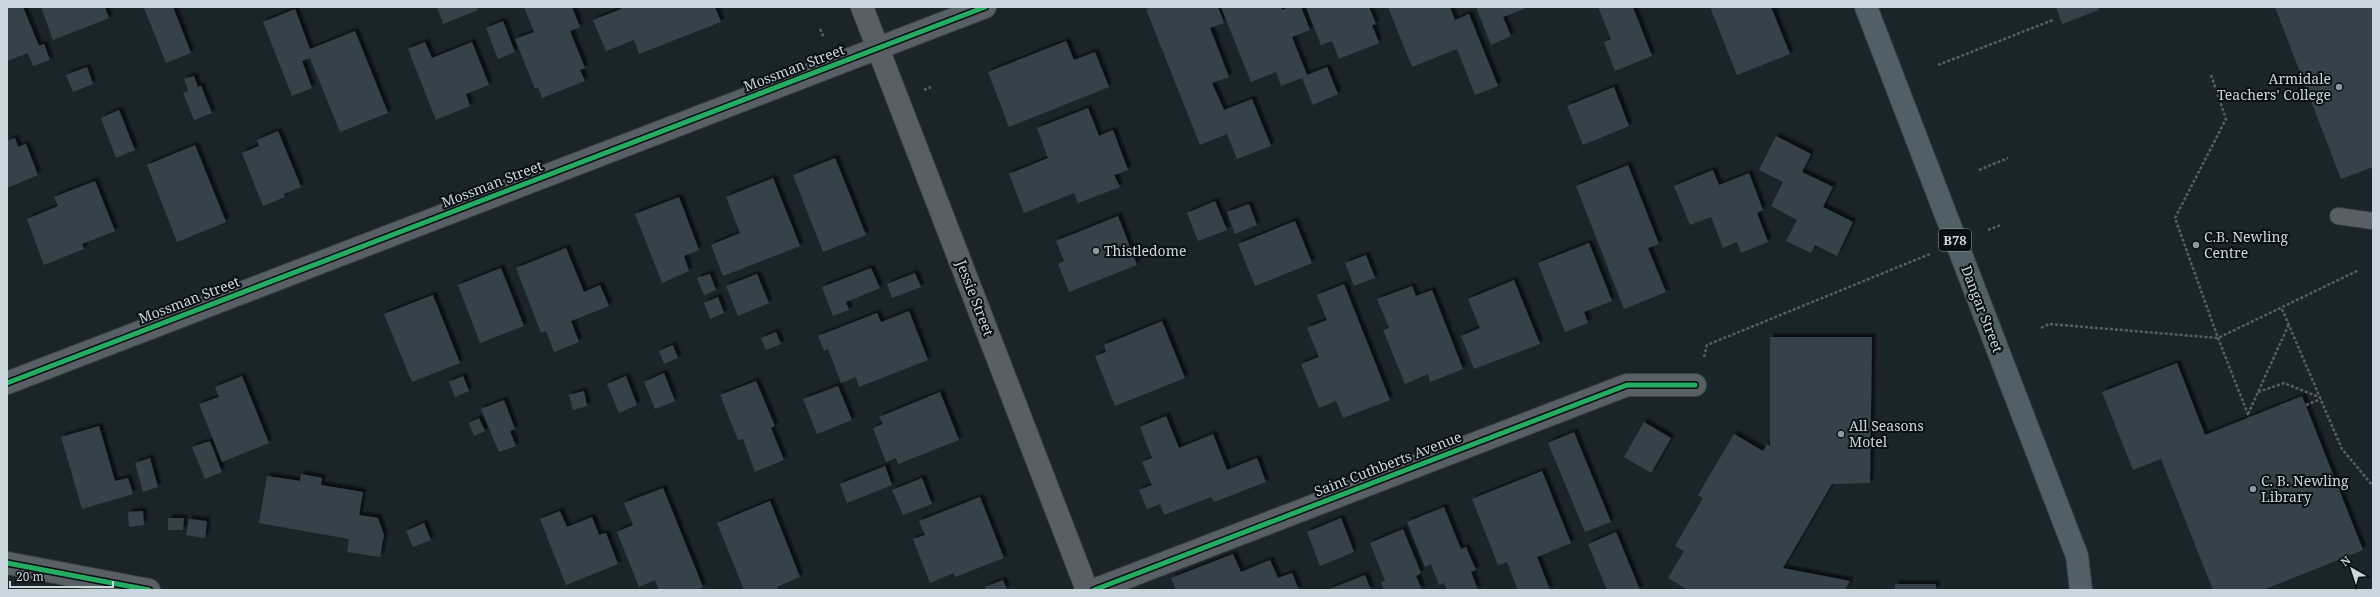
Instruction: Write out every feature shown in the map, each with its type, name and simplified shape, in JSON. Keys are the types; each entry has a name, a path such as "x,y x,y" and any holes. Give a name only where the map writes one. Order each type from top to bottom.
{"main road":[{"name":"Dangar Street","path":"1866,7 2077,556 2081,590"}],"street":[{"name":"Jessie Street","path":"862,7 1087,590"},
{"name":"Mossman Street","path":"7,383 985,7"},
{"name":"Saint Cuthberts Avenue","path":"1094,590 1627,385 1695,385"},
{"path":"7,563 149,590"}],"lane":[{"path":"2338,216 2373,221"}],"path":[{"path":"1938,65 2053,20"},
{"path":"2211,75 2226,119 2175,218 2248,416 2289,323"},
{"path":"1979,170 2008,158"},
{"path":"1988,230 2000,225"},
{"path":"1707,345 1932,253"},
{"path":"2041,328 2050,324 2218,338 2282,309 2359,270"},
{"path":"2282,309 2342,449 2373,486"},
{"path":"2258,392 2284,383 2320,398"},
{"path":"2306,405 2320,398"}],"building":[{"path":"7,7 23,7 39,46 44,44 50,60 33,66 28,53 7,61"},
{"path":"41,7 105,7 109,18 53,40"},
{"path":"173,7 191,53 166,63 144,8"},
{"path":"437,7 477,7 478,10 443,24"},
{"path":"524,7 572,7 580,27 570,31 585,68 580,70 585,81 542,98 538,87 535,89 515,39 534,32"},
{"path":"620,7 715,7 721,22 639,54 634,40 606,51 593,20 621,9"},
{"path":"1152,7 1218,7 1224,23 1210,28 1229,77 1212,83 1224,110 1252,99 1271,146 1237,159 1227,134 1200,145 1146,9"},
{"path":"1221,7 1281,7 1282,10 1289,7 1301,7 1310,30 1292,37 1307,75 1327,67 1338,94 1313,105 1302,78 1281,86 1276,72 1251,82"},
{"path":"1306,7 1369,7 1376,24 1372,25 1379,43 1339,59 1332,41 1321,45"},
{"path":"1388,7 1450,7 1455,20 1469,14 1498,86 1475,95 1457,49 1412,67"},
{"path":"1476,7 1524,7 1524,9 1503,17 1511,36 1491,45"},
{"path":"1598,7 1633,7 1652,56 1615,71 1604,42 1611,39"},
{"path":"1710,7 1771,7 1790,54 1737,75"},
{"path":"2056,7 2098,7 2099,10 2062,24"},
{"name":"Armidale Teachers' College","path":"2275,7 2373,7 2373,167 2341,179"},
{"path":"295,9 310,49 355,31 388,113 340,132 310,58 302,61 312,88 292,96 263,22"},
{"path":"503,21 515,52 498,59 486,28"},
{"path":"1066,41 1074,60 1095,52 1109,87 1009,127 988,72"},
{"path":"425,42 432,58 472,42 489,85 466,94 470,106 436,120 408,49"},
{"path":"87,67 93,84 73,92 66,75"},
{"path":"194,76 198,87 201,86 212,113 194,120 183,93 188,91 184,79"},
{"path":"1614,87 1629,126 1583,145 1567,106"},
{"path":"1088,108 1099,136 1113,130 1128,170 1114,175 1120,187 1078,203 1074,193 1024,213 1009,174 1048,158 1037,128"},
{"path":"119,110 135,150 116,158 101,118"},
{"path":"278,131 301,187 284,194 285,197 263,206 242,153 259,146 257,140"},
{"path":"1776,136 1811,154 1802,172 1833,187 1823,207 1853,222 1837,256 1815,245 1811,253 1786,241 1797,220 1771,206 1783,182 1759,170"},
{"path":"15,138 18,147 26,144 38,175 7,188 7,141"},
{"path":"195,145 226,222 177,242 147,165"},
{"path":"835,158 866,235 823,252 793,175"},
{"path":"1628,165 1659,244 1648,248 1666,292 1624,309 1576,186"},
{"path":"1713,170 1719,185 1749,173 1763,210 1757,213 1768,242 1741,253 1737,242 1723,248 1711,217 1690,225 1674,186"},
{"path":"773,178 800,246 723,276 711,245 740,233 726,197"},
{"path":"95,181 115,231 82,244 84,249 44,265 27,219 58,206 54,197"},
{"path":"679,197 699,250 684,256 689,271 662,283 635,214"},
{"path":"1215,201 1227,230 1198,241 1187,213"},
{"path":"1249,204 1257,225 1235,234 1227,212"},
{"name":"Thistledome","path":"1118,216 1137,265 1069,292 1058,264 1064,261 1056,241"},
{"path":"1295,221 1312,263 1255,286 1238,244"},
{"path":"1589,243 1612,301 1584,312 1588,323 1565,332 1538,263"},
{"path":"566,248 584,292 600,285 609,306 571,321 579,342 554,352 546,331 541,333 516,268"},
{"path":"1366,255 1375,278 1354,286 1345,263"},
{"path":"501,268 524,326 480,343 458,285"},
{"path":"871,268 880,288 846,302 849,310 833,316 822,287"},
{"path":"915,273 921,287 892,298 887,284"},
{"path":"710,274 716,290 704,295 697,278"},
{"path":"757,274 769,303 738,316 726,286"},
{"path":"1514,280 1540,344 1474,369 1461,336 1480,328 1468,299"},
{"path":"1344,284 1390,400 1343,418 1336,401 1319,408 1301,364 1319,357 1307,328 1327,320 1317,295"},
{"path":"1412,286 1416,296 1432,290 1463,369 1430,382 1428,374 1405,384 1383,330 1389,328 1377,299"},
{"path":"433,295 460,363 412,382 384,314"},
{"path":"718,297 724,313 710,319 704,303"},
{"path":"909,311 928,360 859,387 856,377 841,383 828,349 824,351 818,336 877,313 881,322"},
{"path":"1162,321 1185,378 1115,406 1095,356 1106,352 1104,345"},
{"path":"776,332 781,344 766,350 761,338"},
{"path":"1770,337 1872,337 1870,483 1832,484 1783,568 1850,581 1845,590 1688,590 1668,578 1684,551 1675,546 1703,498 1698,495 1734,434 1763,451 1767,444 1770,446"},
{"path":"673,345 678,358 664,364 659,351"},
{"path":"2177,363 2205,435 2302,396 2363,550 2263,590 2213,590 2161,459 2133,470 2102,392"},
{"path":"664,373 675,401 655,409 644,382"},
{"path":"242,376 269,443 222,462 199,404 219,397 215,387"},
{"path":"463,376 469,391 455,397 449,382"},
{"path":"626,376 637,405 619,413 607,384"},
{"path":"756,381 775,426 771,428 784,460 755,472 743,439 738,440 720,395"},
{"path":"838,386 852,420 817,434 803,399"},
{"path":"584,391 587,406 573,410 569,395"},
{"path":"940,392 959,440 898,464 896,458 886,462 873,428 883,424 879,417"},
{"path":"504,400 515,429 510,431 516,446 499,452 481,409"},
{"path":"1166,416 1179,448 1213,434 1227,470 1257,458 1266,482 1214,502 1211,497 1164,515 1160,504 1147,509 1139,490 1152,485 1142,462 1152,458 1140,427"},
{"path":"479,418 485,431 474,436 469,423"},
{"path":"1644,422 1671,438 1651,473 1624,457"},
{"path":"99,426 115,481 128,478 133,494 82,509 61,437"},
{"path":"1574,432 1611,522 1585,532 1548,443"},
{"path":"210,441 222,472 205,479 192,447"},
{"path":"150,458 158,487 143,492 135,463"},
{"path":"885,466 892,485 847,503 840,484"},
{"path":"1542,471 1571,543 1537,557 1550,590 1518,590 1507,562 1498,565 1472,499"},
{"path":"301,474 322,478 321,485 363,492 359,515 378,518 384,535 380,557 347,552 349,539 259,523 267,476 300,481"},
{"path":"922,478 932,504 903,515 892,490"},
{"path":"663,488 703,587 696,590 659,590 655,580 639,587 617,532 633,525 624,503"},
{"path":"980,497 1004,558 955,577 954,573 930,583 913,539 925,535 919,521"},
{"path":"770,501 800,577 777,587 778,590 744,590 717,523"},
{"path":"1444,507 1461,549 1466,547 1476,570 1471,572 1478,590 1447,590 1444,583 1439,585 1431,564 1425,567 1407,522"},
{"path":"143,511 144,525 129,527 128,512"},
{"path":"560,511 567,527 592,517 599,535 606,533 618,564 566,585 540,519"},
{"path":"168,518 184,518 183,530 168,530"},
{"path":"1341,518 1354,552 1320,566 1307,532"},
{"path":"189,519 207,521 205,538 186,535"},
{"path":"424,523 431,540 413,547 406,531"},
{"path":"1403,529 1421,573 1416,576 1422,590 1384,590 1381,582 1385,581 1370,543"},
{"path":"1616,532 1640,590 1607,590 1588,544"},
{"path":"1233,554 1241,572 1270,560 1278,578 1292,573 1299,590 1176,590 1171,578"},
{"path":"1365,575 1371,590 1327,590"},
{"path":"1003,580 1007,590 986,590 985,587"},
{"path":"1895,584 1936,584 1936,590 1895,590"}],"cycle path":[{"path":"7,383 985,7"},
{"path":"1094,590 1627,385 1695,385"},
{"path":"7,563 149,590"}],"place":[{"name":"Armidale Teachers' College","path":"2339,87"},
{"name":"C.B. Newling Centre","path":"2196,245"},
{"name":"Thistledome","path":"1096,251"},
{"name":"All Seasons Motel","path":"1841,434"},
{"name":"C. B. Newling Library","path":"2253,489"}]}
